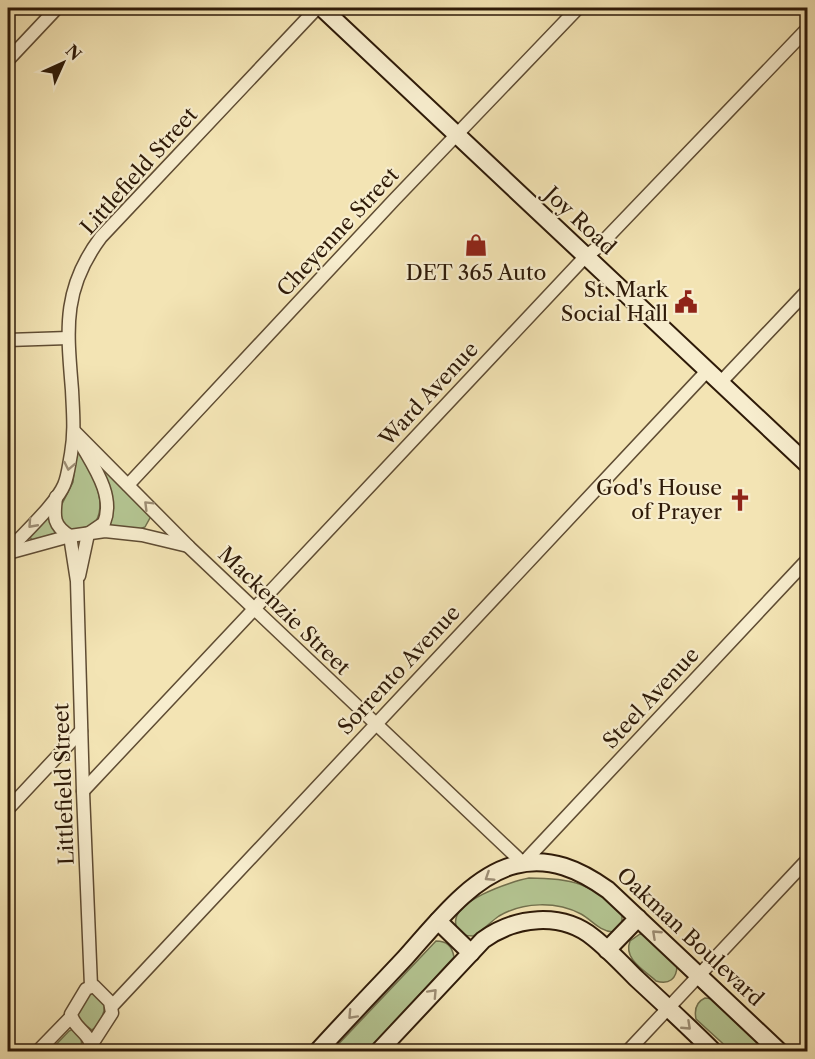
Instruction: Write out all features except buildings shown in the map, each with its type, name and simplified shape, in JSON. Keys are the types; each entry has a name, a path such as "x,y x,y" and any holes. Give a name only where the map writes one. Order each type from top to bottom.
{"street":[{"path":"8,60 57,8"},
{"name":"Littlefield Street","path":"91,986 77,581 70,536 57,525 54,517 56,497 64,484 75,432 68,338 69,311 74,288 82,266 102,237 317,8"},
{"name":"Joy Road","path":"322,8 807,465"},
{"name":"Cheyenne Street","path":"128,485 578,8"},
{"name":"Ward Avenue","path":"83,791 585,257 598,248 807,28"},
{"path":"720,383 807,290"},
{"path":"8,340 68,338"},
{"name":"Sorrento Avenue","path":"92,1048 116,1002 707,371"},
{"name":"Littlefield Street","path":"75,432 99,477 107,504 104,523 88,534 77,581"},
{"name":"Mackenzie Street","path":"75,432 189,547 523,863"},
{"path":"8,552 56,497"},
{"path":"8,552 70,536 105,531 122,532 189,547"},
{"name":"Steel Avenue","path":"523,863 807,559"},
{"path":"8,809 81,731"},
{"path":"627,1052 807,859"},
{"name":"Oakman Boulevard","path":"317,1052 438,921 485,878 505,868 523,863 552,863 579,871 608,890 780,1052"},
{"path":"607,951 638,918"},
{"path":"378,1052 483,940 501,928 541,920 558,921 578,928 593,937 714,1052"},
{"path":"438,921 471,952"},
{"path":"92,1048 85,1032 74,1023 71,1017 72,1010 83,993 91,986 116,1002"},
{"path":"37,1052 71,1017"}],"green space":[{"path":"76,453 82,453 90,471 98,490 100,508 93,526 70,530 63,525 60,508 73,482"},
{"path":"99,462 151,516 145,527 140,529 107,526 106,483"},
{"path":"48,513 56,533 33,541 29,536"},
{"path":"529,878 569,881 591,889 622,914 622,923 613,932 608,931 571,910 540,905 508,911 473,936 463,935 458,930 456,919 461,910 470,902 496,888"},
{"path":"640,934 645,935 677,965 676,974 671,980 656,981 632,959 629,953 630,941"},
{"path":"436,941 448,945 454,957 368,1051 331,1052"},
{"path":"93,992 104,1000 104,1004 100,1021 92,1030 77,1019 81,1003"},
{"path":"705,998 714,999 769,1051 731,1051 696,1019 696,1006"},
{"path":"73,1029 81,1036 82,1051 49,1052 69,1031"}],"place":[{"name":"DET 365 Auto","path":"476,245"},
{"name":"St. Mark Social Hall","path":"686,302"},
{"name":"God's House of Prayer","path":"740,500"}]}
